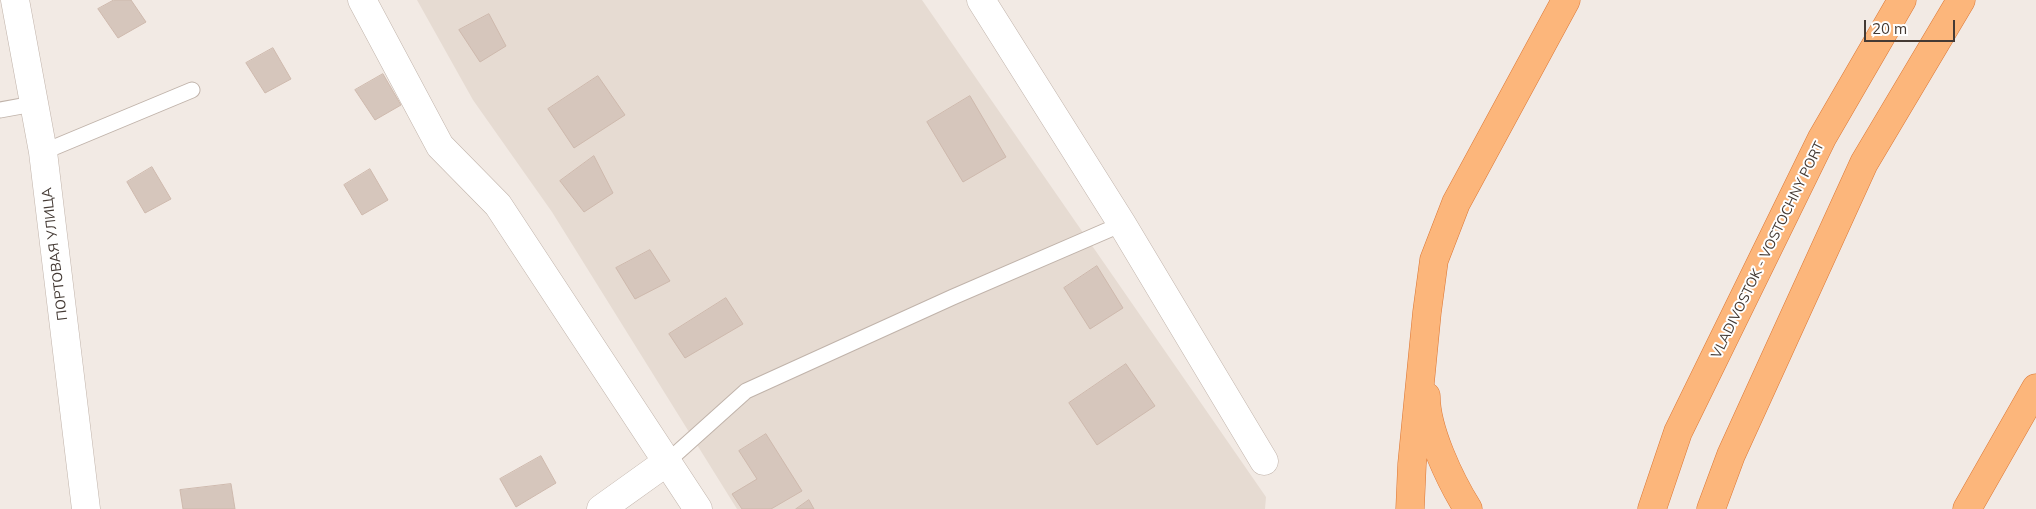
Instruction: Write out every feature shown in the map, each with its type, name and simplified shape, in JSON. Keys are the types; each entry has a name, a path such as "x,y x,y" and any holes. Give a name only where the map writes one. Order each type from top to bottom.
{"highway":[{"path":"1410,509 1412,464 1434,260 1456,203 1566,0"},
{"name":"VLADIVOSTOK - VOSTOCHNY PORT","path":"1652,509 1678,432 1822,138 1902,0"},
{"path":"1711,509 1731,455 1864,163 1961,0"},
{"path":"1427,312 1426,400 1437,444 1454,485 1468,509"},
{"path":"1967,509 1989,467 2036,388"},
{"path":"1956,509 1989,467"}],"street":[{"name":"ПОРТОВАЯ УЛИЦА","path":"15,0 43,152 86,509"},
{"path":"362,0 440,146 498,205 698,509"},
{"path":"981,0 1122,224 1264,461"},
{"path":"600,509 668,461"}],"lane":[{"path":"43,152 192,90"},
{"path":"0,110 33,104"},
{"path":"668,461 746,391 1122,224"}],"shaded area":[{"path":"417,0 922,0 1266,497 1265,509 737,509 552,212 473,100"}],"building":[{"path":"114,0 131,0 146,22 118,38 98,9"},
{"path":"489,14 506,46 480,62 459,30"},
{"path":"273,48 291,79 265,93 246,63"},
{"path":"383,74 401,105 375,120 355,90"},
{"path":"598,76 625,115 574,148 548,109"},
{"path":"970,96 1006,157 963,182 927,122"},
{"path":"594,156 613,193 584,212 560,181"},
{"path":"152,167 171,199 145,213 127,182"},
{"path":"370,169 388,200 362,215 344,185"},
{"path":"650,250 670,281 635,299 616,268"},
{"path":"1097,266 1123,308 1090,329 1064,288"},
{"path":"726,298 743,324 685,358 669,334"},
{"path":"1126,364 1155,406 1097,445 1069,403"},
{"path":"766,434 802,491 771,509 742,509 732,494 757,479 739,451"},
{"path":"541,456 556,483 516,507 500,479"},
{"path":"231,484 235,509 183,509 180,490"},
{"path":"809,500 814,509 796,509"}]}
